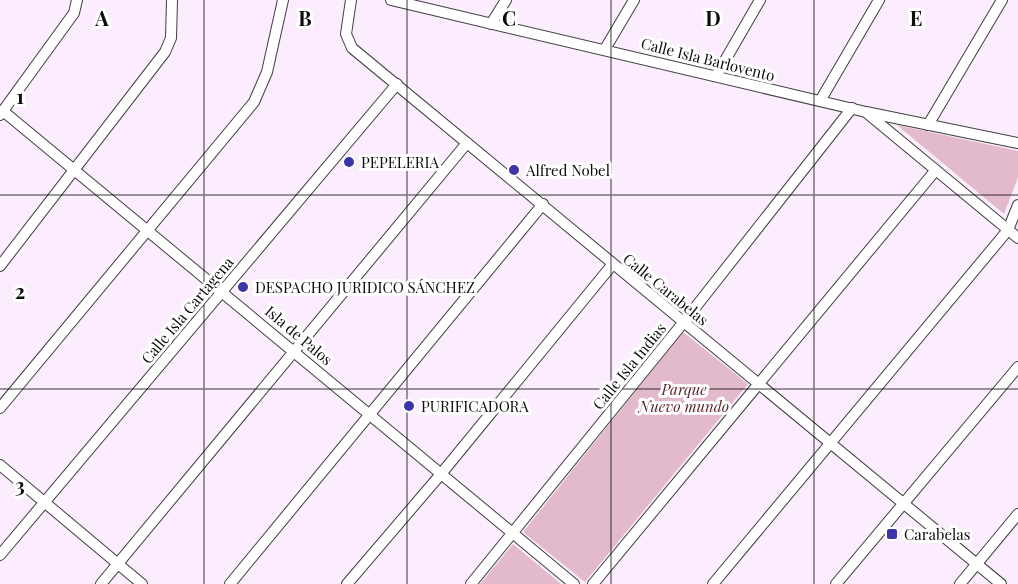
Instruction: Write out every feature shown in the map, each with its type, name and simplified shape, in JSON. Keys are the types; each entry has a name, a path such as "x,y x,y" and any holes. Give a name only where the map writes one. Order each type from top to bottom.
{"street":[{"path":"2,113 74,13 77,0"},
{"path":"0,266 76,171 165,52 171,38 172,0"},
{"path":"0,408 254,102 267,72 283,0"},
{"name":"Calle Carabelas","path":"351,0 346,27 349,44 543,204 612,265 1000,584"},
{"name":"Calle Isla Barlovento","path":"391,0 866,112 1018,143"},
{"path":"491,24 506,0"},
{"path":"605,50 634,0"},
{"path":"716,76 760,0"},
{"path":"820,101 879,0"},
{"path":"928,125 1002,0"},
{"name":"Calle Isla Cartagena","path":"0,555 397,84"},
{"name":"Calle Isla Indias","path":"471,584 683,323 852,108"},
{"path":"866,112 1018,238"},
{"name":"Isla de Palos","path":"2,113 222,291 574,584"},
{"path":"101,584 467,142"},
{"path":"594,584 935,171"},
{"path":"230,584 543,204"},
{"path":"713,584 1008,230 1018,206"},
{"path":"347,584 441,474 612,265"},
{"path":"836,584 1018,367"},
{"path":"0,465 142,584"},
{"path":"960,584 1018,514"}],"green space":[{"path":"897,125 1018,151 1018,177 1004,214"},
{"name":"Parque Nuevo mundo","path":"683,332 748,384 585,582 523,532"},
{"path":"513,544 561,584 480,584"}],"place":[{"name":"PEPELERIA","path":"349,162"},
{"name":"Alfred Nobel","path":"514,170"},
{"name":"DESPACHO JURIDICO SÁNCHEZ","path":"243,287"},
{"name":"PURIFICADORA","path":"409,406"},
{"name":"Carabelas","path":"892,534"}]}
